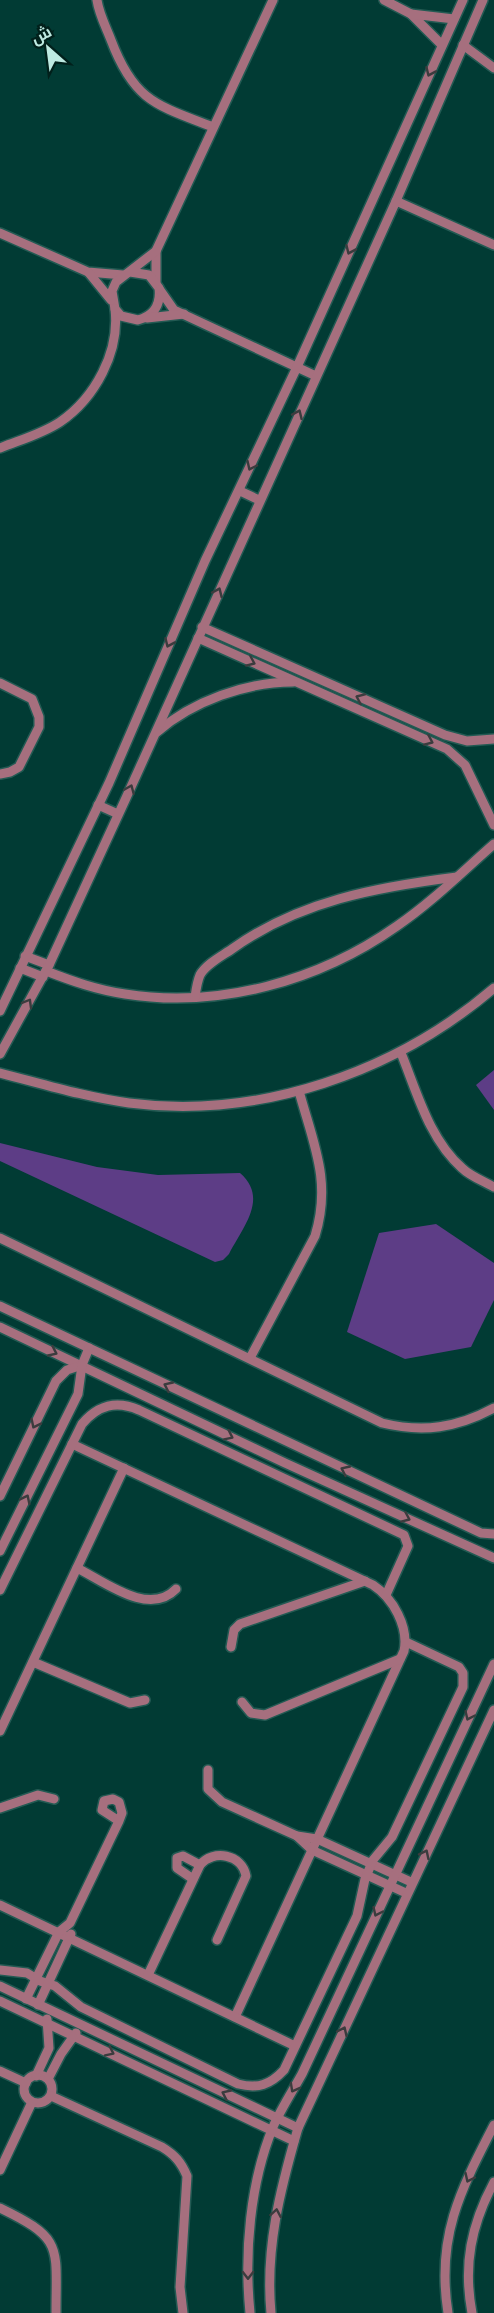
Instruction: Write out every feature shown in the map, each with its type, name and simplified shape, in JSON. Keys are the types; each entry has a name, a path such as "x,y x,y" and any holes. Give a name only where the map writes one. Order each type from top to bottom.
{"street":[{"path":"97,0 119,62 130,82 146,98 160,106 213,128"},
{"path":"0,448 38,434 60,422 80,405 106,364 114,340 113,305 116,282 156,250 273,0"},
{"path":"384,0 411,14 442,45"},
{"path":"0,1011 98,805 201,571 297,367 463,0"},
{"path":"0,1054 46,971 118,814 396,201 483,0"},
{"path":"411,14 454,19"},
{"path":"463,45 494,68"},
{"path":"396,201 494,245"},
{"path":"0,233 88,272 126,274 140,272 157,285 174,310 186,313 316,376"},
{"path":"114,340 158,306 156,250"},
{"path":"88,272 121,316 142,320 186,313"},
{"path":"240,491 259,500"},
{"path":"202,627 445,735 467,741 494,740"},
{"path":"198,638 453,753 465,765 494,825"},
{"path":"153,736 183,713 221,696 259,684 296,682"},
{"path":"0,683 32,699 39,717 39,727 19,767 0,774"},
{"path":"98,805 118,814"},
{"path":"20,968 46,971 86,986 124,994 195,998 268,986 334,963 396,927 494,844"},
{"path":"195,998 199,979 204,970 237,945 286,918 359,892 458,876"},
{"path":"26,956 46,971"},
{"path":"0,1073 95,1097 168,1105 205,1105 299,1091 400,1053 460,1014 494,988"},
{"path":"400,1053 436,1137 447,1153 464,1171 494,1187"},
{"path":"250,1358 315,1236 320,1217 323,1198 320,1162 299,1091"},
{"path":"0,1238 250,1358 360,1414 405,1429 428,1430 452,1426 494,1408"},
{"path":"0,1306 471,1528 494,1534"},
{"path":"0,1327 285,1463 494,1558"},
{"path":"0,1551 78,1394 82,1365 89,1348"},
{"path":"0,1496 56,1381 67,1370 82,1365"},
{"path":"0,1590 72,1444 90,1414 101,1407 127,1405 404,1535 408,1546 387,1595"},
{"path":"72,1444 365,1581 387,1595 403,1627 406,1642 400,1659 235,2017"},
{"path":"0,1731 124,1468"},
{"path":"77,1568 143,1600 158,1601 176,1589"},
{"path":"231,1647 231,1638 240,1624 365,1581"},
{"path":"0,1970 27,1973 61,1990 81,2007 245,2085 264,2085 275,2080 284,2070 357,1916 367,1874 392,1837 464,1680 463,1673 453,1663 406,1642"},
{"path":"242,1702 251,1713 265,1715 400,1659"},
{"path":"33,1662 130,1703 145,1700"},
{"path":"250,2313 248,2255 252,2213 272,2130 302,2074 494,1664"},
{"path":"271,2313 270,2259 274,2219 298,2128 411,1882 494,1710"},
{"path":"208,1770 206,1780 213,1797 297,1836 317,1839 411,1882"},
{"path":"0,1808 38,1795 54,1799"},
{"path":"26,1999 59,1932 70,1923 119,1821"},
{"path":"297,1836 312,1850 406,1893"},
{"path":"148,1975 200,1865 210,1856 223,1854 240,1864 246,1876 217,1940"},
{"path":"193,1879 177,1868 177,1858 183,1856 200,1865"},
{"path":"354,1869 359,1858"},
{"path":"0,1905 295,2046"},
{"path":"38,2005 71,1938 70,1923"},
{"path":"43,1964 55,1970"},
{"path":"0,1986 298,2128"},
{"path":"0,2001 294,2141"},
{"path":"51,2096 42,2103 32,2102 25,2093 26,2083 36,2076 50,2048 51,2039 46,2022 48,2015 55,2012"},
{"path":"48,2079 61,2054 74,2036 76,2023"},
{"path":"50,2048 61,2054"},
{"path":"0,2071 26,2083"},
{"path":"36,2076 48,2079 51,2084 51,2096"},
{"path":"51,2096 162,2147 174,2155 182,2165 187,2176 180,2287 183,2313"},
{"path":"0,2170 32,2102"},
{"path":"448,2313 444,2261 448,2230 459,2198 494,2126"},
{"path":"472,2313 467,2266 471,2237 494,2182"},
{"path":"0,2208 38,2227 52,2244 55,2254 56,2313"}],"shaded area":[{"path":"494,1070 494,1110 476,1085"},
{"path":"0,1143 97,1167 158,1175 240,1173 252,1192 251,1213 229,1254 223,1260 215,1262 0,1161"},
{"path":"436,1224 494,1263 494,1300 471,1347 405,1359 347,1332 379,1233"}]}
